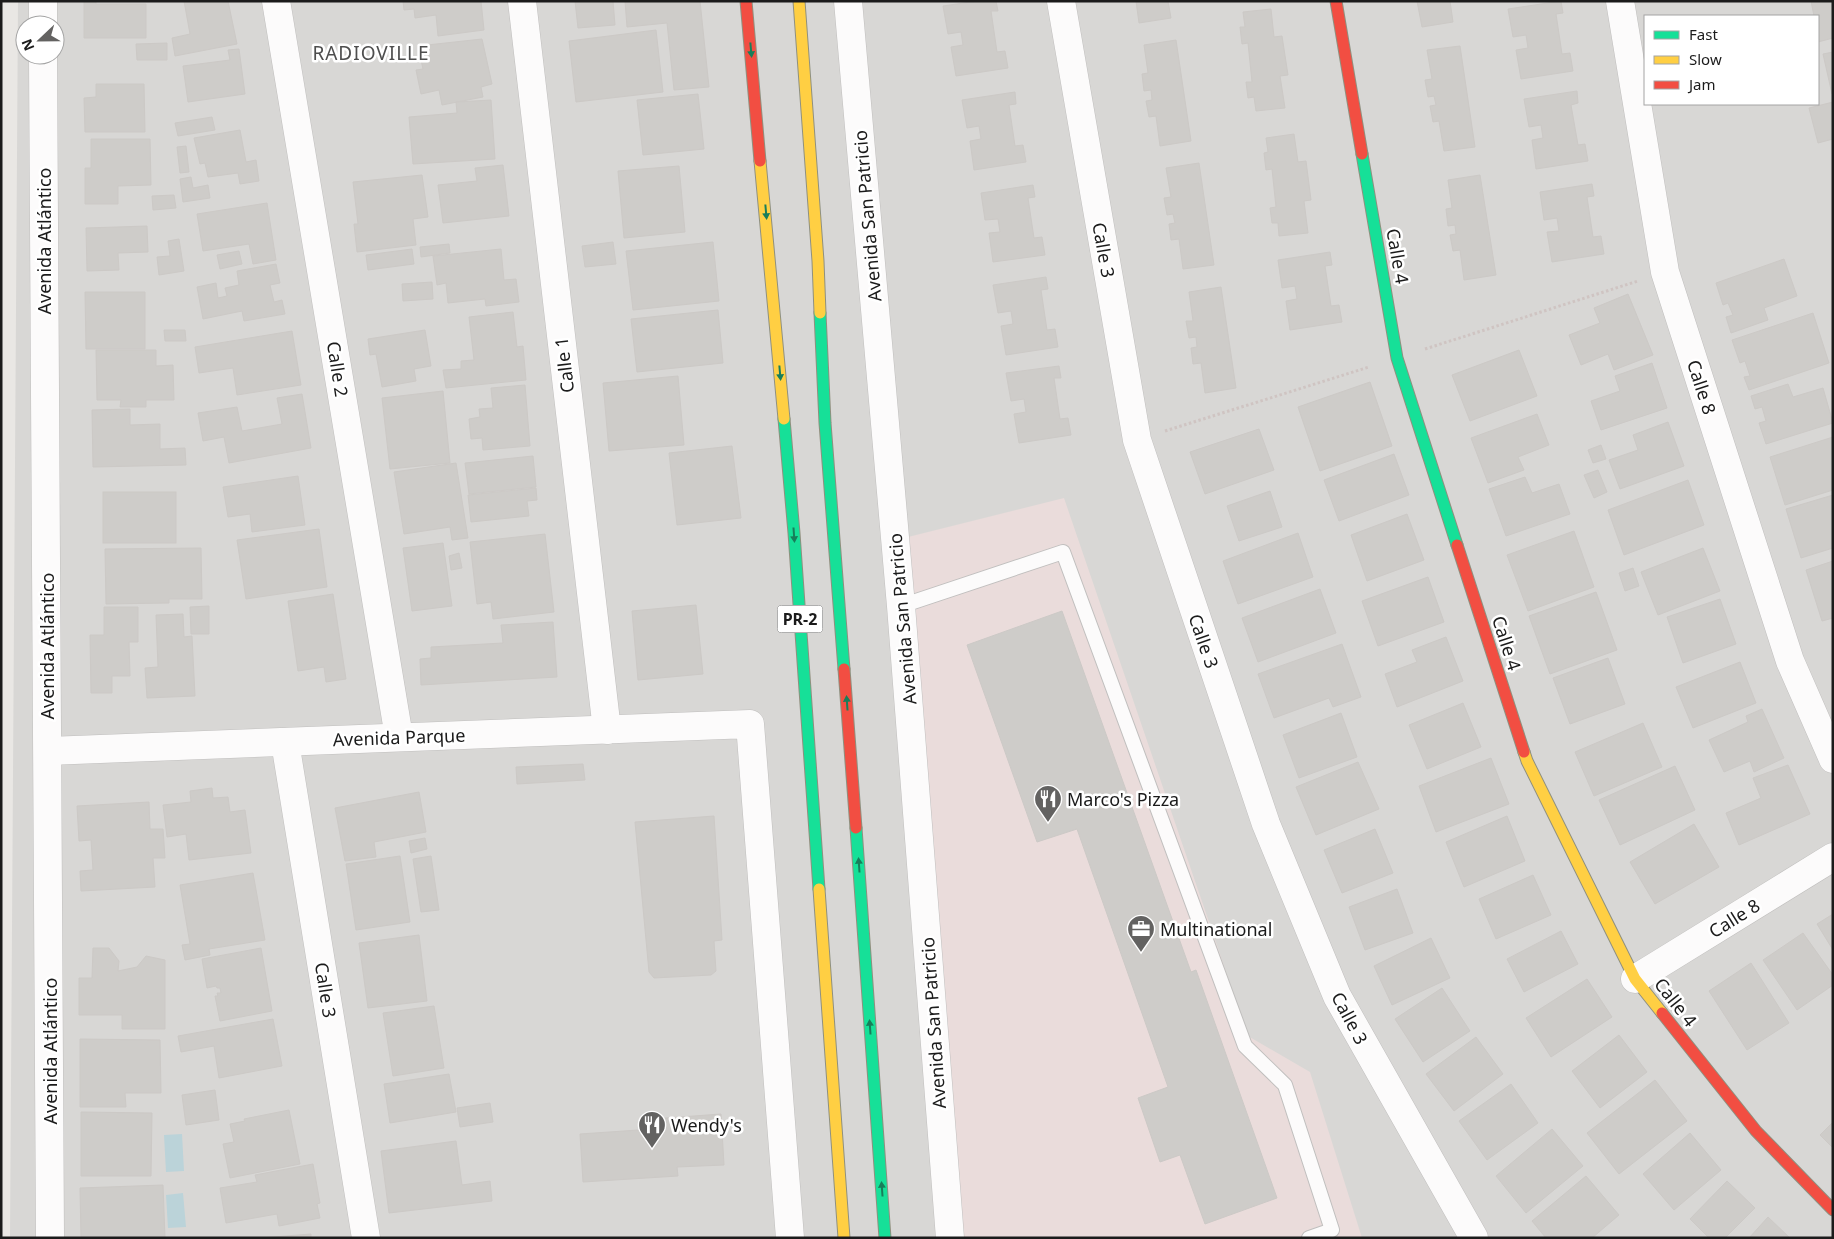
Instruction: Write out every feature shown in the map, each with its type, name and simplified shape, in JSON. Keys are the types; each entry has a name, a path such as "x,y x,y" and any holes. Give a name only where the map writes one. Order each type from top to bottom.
{"main road":[{"name":"PR-2","path":"746,1 794,533 844,1238"},
{"name":"PR-2","path":"799,1 817,252 825,423 885,1238"},
{"name":"Calle 4","path":"1336,1 1398,358 1527,760 1636,979 1756,1131 1833,1210"}],"street":[{"path":"43,1 43,15"},
{"name":"Calle 2","path":"276,1 399,737"},
{"name":"Calle 1","path":"522,1 607,730"},
{"name":"Avenida San Patricio","path":"848,1 901,606 950,1238"},
{"name":"Calle 3","path":"1061,1 1137,440 1266,824 1337,996 1474,1238"},
{"name":"Calle 8","path":"1620,1 1665,272 1790,662 1833,758"},
{"name":"Avenida Atlántico","path":"43,65 50,1238"},
{"name":"Avenida Parque","path":"48,751 750,724 790,1238"},
{"name":"Calle 3","path":"285,742 366,1238"},
{"name":"Calle 8","path":"1636,979 1833,857"}],"lane":[{"path":"901,606 1063,552 1245,1046 1285,1085 1332,1230 1309,1238"}],"shaded area":[{"path":"18,1 1833,1 1833,1238 10,1238 18,65 65,65 65,15 18,15"},
{"path":"1064,498 1248,1036 1310,1072 1362,1238 964,1238 936,960 932,820 904,538"}],"water":[{"path":"182,1134 184,1171 166,1172 164,1135"},
{"path":"183,1193 186,1227 168,1228 166,1195"}],"building":[{"path":"84,1 96,1 96,4 146,4 146,38 84,38"},
{"path":"184,1 228,1 237,44 175,56 172,38 190,34"},
{"path":"403,1 481,1 484,30 438,36 436,15 415,18 414,9 404,10"},
{"path":"575,1 613,1 615,25 578,28"},
{"path":"625,1 700,1 709,87 674,90 667,23 627,27"},
{"path":"977,1 996,1 998,11 991,11 997,52 1005,51 1008,68 956,76 951,47 963,45 961,32 948,34 943,6"},
{"path":"1136,1 1168,1 1171,18 1139,23"},
{"path":"1417,1 1450,1 1453,22 1422,27"},
{"path":"1561,1 1563,13 1556,14 1562,54 1570,53 1573,71 1521,79 1516,50 1528,48 1526,35 1513,37 1508,9"},
{"path":"1811,1 1833,1 1833,38 1819,42 1819,15 1814,15"},
{"path":"1271,9 1274,37 1282,36 1288,75 1280,76 1285,108 1256,111 1254,97 1248,98 1246,82 1252,82 1248,43 1242,44 1240,27 1245,27 1243,12"},
{"path":"656,30 663,92 576,102 569,41"},
{"path":"482,39 492,84 481,87 483,97 442,105 439,90 421,94 416,70 423,69 418,46"},
{"path":"1176,40 1191,141 1160,146 1156,116 1149,117 1146,101 1152,100 1151,90 1144,91 1142,74 1148,73 1144,45"},
{"path":"167,43 167,60 137,60 136,44"},
{"path":"1460,46 1475,147 1444,151 1439,121 1433,122 1430,106 1436,105 1434,96 1428,97 1425,80 1432,79 1427,50"},
{"path":"239,49 245,94 188,102 183,66 230,60 228,50"},
{"path":"1833,52 1833,94 1832,94 1823,54"},
{"path":"96,84 144,84 145,132 85,132 84,98 96,97"},
{"path":"1577,91 1578,103 1571,105 1578,145 1585,144 1588,161 1536,169 1532,140 1543,138 1541,125 1529,127 1524,99"},
{"path":"1015,92 1016,104 1009,105 1015,146 1023,145 1026,162 974,170 970,141 981,139 979,126 967,128 962,100"},
{"path":"698,94 704,149 643,155 637,100"},
{"path":"491,100 495,159 413,164 409,117 457,113 456,102"},
{"path":"1833,102 1833,139 1818,143 1809,108"},
{"path":"212,117 215,130 178,136 175,123"},
{"path":"240,130 246,162 256,160 259,181 240,184 238,173 208,177 205,163 200,164 194,138"},
{"path":"1294,134 1298,162 1306,161 1311,200 1304,201 1308,233 1279,236 1278,223 1272,223 1270,208 1276,207 1272,169 1266,170 1264,153 1268,152 1266,138"},
{"path":"91,139 150,139 151,185 118,186 118,204 85,204 85,168 91,168"},
{"path":"186,146 189,172 180,173 177,147"},
{"path":"1199,163 1214,265 1183,269 1179,239 1171,240 1169,224 1175,223 1173,214 1167,215 1164,198 1171,197 1166,168"},
{"path":"503,165 509,216 443,223 438,185 477,181 475,168"},
{"path":"679,166 685,232 624,238 618,171"},
{"path":"422,175 428,217 413,219 416,245 357,252 354,224 358,224 353,182"},
{"path":"1480,175 1496,275 1464,280 1460,250 1453,251 1450,235 1456,234 1455,225 1448,226 1446,209 1452,208 1448,180"},
{"path":"191,177 193,188 208,185 210,198 183,202 180,179"},
{"path":"1592,184 1594,196 1587,197 1593,237 1601,236 1604,254 1552,262 1547,232 1559,231 1557,218 1544,220 1540,192"},
{"path":"1033,185 1035,197 1028,198 1034,238 1042,237 1045,255 993,262 989,233 1000,232 998,219 985,220 981,193"},
{"path":"174,195 176,208 153,210 152,196"},
{"path":"267,203 276,260 253,264 249,244 203,251 197,214"},
{"path":"147,226 148,252 118,253 119,270 87,271 86,228"},
{"path":"179,239 184,271 159,275 157,257 170,256 168,241"},
{"path":"613,242 616,264 585,267 582,246"},
{"path":"713,242 719,301 633,310 626,251"},
{"path":"449,244 450,253 421,257 420,247"},
{"path":"412,249 414,264 368,270 366,255"},
{"path":"501,249 504,280 516,279 519,302 486,306 485,299 448,303 446,283 437,285 433,256"},
{"path":"239,251 242,264 220,269 217,255"},
{"path":"1330,252 1332,265 1325,266 1331,306 1339,305 1342,322 1290,330 1286,301 1297,299 1295,286 1282,288 1278,260"},
{"path":"1784,259 1797,296 1764,308 1768,320 1731,333 1726,317 1733,315 1728,303 1723,305 1716,283"},
{"path":"276,264 280,283 270,285 274,302 282,300 285,314 244,321 242,311 203,319 197,287 216,283 218,298 227,296 225,288 239,285 237,271"},
{"path":"1046,277 1048,289 1041,290 1047,330 1055,329 1058,347 1006,355 1001,326 1013,324 1011,311 998,313 993,285"},
{"path":"432,282 433,299 403,301 402,284"},
{"path":"1221,287 1236,388 1205,393 1201,363 1193,364 1191,348 1197,347 1196,337 1189,338 1186,321 1193,321 1189,292"},
{"path":"85,292 145,292 145,349 86,349"},
{"path":"1628,294 1653,355 1614,370 1608,354 1581,365 1569,335 1600,323 1594,308"},
{"path":"718,310 723,363 637,372 631,319"},
{"path":"513,312 517,347 523,346 526,380 446,388 443,370 461,369 461,361 474,360 469,317"},
{"path":"1813,313 1829,363 1749,390 1744,377 1750,376 1745,361 1740,363 1732,340"},
{"path":"164,330 185,330 186,341 165,341"},
{"path":"425,330 431,366 414,369 416,381 382,387 376,354 370,355 368,339"},
{"path":"292,331 301,385 237,395 233,368 199,373 195,347"},
{"path":"96,350 156,350 156,366 173,365 174,400 146,400 146,407 120,407 121,400 97,400"},
{"path":"1519,350 1537,396 1470,421 1452,375"},
{"path":"1652,363 1667,408 1601,430 1591,401 1620,391 1615,376"},
{"path":"1059,366 1061,378 1054,378 1060,419 1068,418 1071,435 1019,443 1014,414 1026,412 1024,399 1011,401 1006,373"},
{"path":"678,376 684,445 609,451 603,383"},
{"path":"1370,382 1392,446 1320,471 1298,407"},
{"path":"1788,384 1793,397 1823,388 1833,423 1766,444 1759,423 1766,421 1762,407 1755,409 1751,396"},
{"path":"525,385 530,446 483,450 482,438 471,439 469,419 480,417 479,409 493,408 491,388"},
{"path":"443,391 450,463 390,469 382,398"},
{"path":"302,394 311,448 229,463 224,437 203,441 198,413 237,407 242,431 282,424 277,398"},
{"path":"130,409 130,425 160,424 160,449 185,448 186,465 93,467 92,410"},
{"path":"1537,414 1549,445 1518,457 1524,470 1488,483 1471,438"},
{"path":"1668,422 1684,466 1620,489 1609,460 1638,450 1633,435"},
{"path":"1259,429 1274,470 1205,494 1190,452"},
{"path":"1833,437 1833,490 1785,505 1770,457"},
{"path":"1601,445 1606,459 1593,463 1588,450"},
{"path":"732,446 741,518 677,525 669,453"},
{"path":"1394,454 1409,495 1339,521 1324,480"},
{"path":"533,456 536,487 469,494 465,463"},
{"path":"456,463 468,538 452,540 450,527 404,534 394,472"},
{"path":"1598,470 1607,492 1594,498 1584,475"},
{"path":"298,476 305,525 252,532 250,514 228,517 223,487"},
{"path":"1525,477 1532,493 1559,484 1570,514 1506,536 1489,489"},
{"path":"1688,480 1704,525 1624,555 1608,510"},
{"path":"536,488 537,500 527,501 529,516 471,522 468,495"},
{"path":"1270,491 1282,527 1239,541 1227,506"},
{"path":"103,492 176,492 176,543 103,543"},
{"path":"1833,495 1833,548 1801,558 1786,509"},
{"path":"1407,514 1424,560 1367,581 1351,535"},
{"path":"319,529 327,587 246,599 237,540"},
{"path":"1574,531 1594,587 1528,611 1507,555"},
{"path":"1298,533 1313,577 1238,604 1223,561"},
{"path":"545,534 554,612 493,619 491,602 477,604 470,542"},
{"path":"443,543 452,606 412,611 403,548"},
{"path":"201,548 202,599 169,599 169,603 106,604 105,549"},
{"path":"1703,548 1720,591 1658,615 1641,572"},
{"path":"459,553 462,568 451,570 449,556"},
{"path":"1833,561 1833,618 1822,621 1806,570"},
{"path":"1633,568 1639,586 1625,591 1619,573"},
{"path":"1428,577 1444,622 1378,646 1362,601"},
{"path":"1320,589 1336,633 1258,662 1242,618"},
{"path":"1596,592 1617,650 1550,674 1529,616"},
{"path":"333,594 346,679 326,682 324,667 298,671 288,601"},
{"path":"1720,599 1736,644 1683,663 1667,617"},
{"path":"696,605 703,674 638,680 632,611"},
{"path":"209,606 209,634 191,634 190,607"},
{"path":"104,607 138,607 138,642 129,642 130,676 112,676 112,693 91,693 90,635 104,635"},
{"path":"1062,611 1191,972 1196,970 1277,1198 1205,1224 1180,1155 1160,1162 1138,1098 1168,1087 1077,829 1037,842 967,645"},
{"path":"183,614 184,637 192,636 195,696 147,698 145,668 158,667 156,615"},
{"path":"553,622 557,677 421,685 420,659 431,658 431,647 503,643 501,625"},
{"path":"1446,637 1463,681 1397,707 1385,674 1417,662 1412,650"},
{"path":"1342,644 1361,697 1333,707 1329,698 1274,718 1258,674"},
{"path":"1608,658 1625,704 1570,724 1553,678"},
{"path":"1740,662 1756,703 1693,728 1676,687"},
{"path":"1463,703 1481,747 1427,769 1409,725"},
{"path":"1762,709 1784,758 1754,772 1750,761 1724,772 1709,740 1748,722 1746,716"},
{"path":"1341,713 1357,757 1299,778 1283,735"},
{"path":"1643,723 1662,767 1594,796 1575,752"},
{"path":"1491,758 1509,804 1436,832 1419,786"},
{"path":"1358,762 1379,809 1316,835 1296,787"},
{"path":"583,764 585,780 517,784 516,767"},
{"path":"1788,765 1810,814 1739,845 1726,813 1761,798 1753,778"},
{"path":"1675,766 1695,810 1620,845 1599,800"},
{"path":"212,788 213,798 228,797 230,812 245,810 251,853 189,860 186,834 167,837 163,805 191,802 190,791"},
{"path":"419,792 426,832 374,842 376,857 345,861 335,808"},
{"path":"149,802 150,829 163,829 165,858 153,858 155,887 81,891 80,871 93,870 91,840 79,841 77,806"},
{"path":"714,816 722,940 714,941 716,971 711,975 654,978 649,972 635,822"},
{"path":"1507,816 1525,861 1464,887 1446,842"},
{"path":"1694,824 1719,867 1655,904 1630,862"},
{"path":"1375,829 1393,873 1342,893 1324,850"},
{"path":"425,838 427,849 411,853 409,841"},
{"path":"400,856 410,922 356,930 346,864"},
{"path":"431,856 439,910 421,912 413,859"},
{"path":"253,873 265,940 209,949 210,955 185,960 182,945 190,944 180,885"},
{"path":"1533,875 1551,915 1496,939 1479,899"},
{"path":"1397,889 1413,933 1365,950 1349,907"},
{"path":"1833,914 1833,950 1817,924"},
{"path":"1561,931 1578,964 1524,992 1507,959"},
{"path":"1803,933 1833,975 1833,985 1797,1010 1763,960"},
{"path":"419,935 427,1001 368,1008 359,943"},
{"path":"1431,938 1450,978 1392,1005 1374,966"},
{"path":"93,948 109,948 119,961 118,971 137,967 146,956 165,960 165,1029 122,1029 122,1015 79,1015 79,978 92,978"},
{"path":"261,948 272,1011 220,1021 215,996 218,996 217,993 221,993 220,988 216,986 207,988 202,959"},
{"path":"1751,963 1789,1023 1747,1050 1709,991"},
{"path":"1587,979 1612,1017 1551,1057 1526,1018"},
{"path":"1442,988 1470,1031 1423,1062 1395,1019"},
{"path":"434,1006 444,1068 393,1076 383,1013"},
{"path":"273,1019 282,1066 219,1078 214,1046 181,1052 178,1036"},
{"path":"1619,1035 1647,1072 1600,1108 1572,1071"},
{"path":"1476,1037 1503,1074 1454,1111 1426,1074"},
{"path":"80,1039 160,1040 161,1093 125,1093 126,1107 80,1107"},
{"path":"449,1074 456,1112 390,1123 384,1084"},
{"path":"1655,1080 1687,1121 1619,1174 1587,1133"},
{"path":"1511,1084 1538,1123 1487,1160 1459,1121"},
{"path":"215,1090 219,1120 186,1125 182,1095"},
{"path":"490,1103 493,1122 460,1127 457,1108"},
{"path":"289,1110 300,1164 230,1178 223,1144 234,1142 230,1124 245,1121 244,1119"},
{"path":"81,1112 152,1113 151,1176 81,1176"},
{"name":"Wendy's","path":"721,1114 724,1165 677,1167 678,1176 583,1182 580,1134 653,1129 653,1119"},
{"path":"1833,1122 1833,1148 1820,1135"},
{"path":"1552,1129 1583,1166 1526,1213 1496,1176"},
{"path":"1690,1133 1721,1170 1674,1210 1643,1174"},
{"path":"456,1141 462,1185 490,1181 492,1201 389,1213 381,1151"},
{"path":"313,1164 320,1203 317,1204 320,1218 279,1226 277,1214 226,1223 220,1188 257,1182 255,1175"},
{"path":"1586,1176 1619,1215 1592,1238 1546,1238 1532,1221"},
{"path":"1727,1181 1755,1208 1725,1238 1709,1238 1690,1219"},
{"path":"163,1185 165,1238 81,1238 80,1188"},
{"path":"1768,1217 1790,1238 1749,1238"},
{"path":"311,1234 311,1238 261,1238"}],"traffic: fast":[{"path":"1362,154 1397,358 1457,545"},
{"path":"820,313 825,423 844,669"},
{"path":"784,419 794,533 819,889"},
{"path":"856,828 885,1238"}],"traffic: slow":[{"path":"799,1 820,313"},
{"path":"760,161 784,419"},
{"path":"1524,752 1635,979 1662,1013"},
{"path":"819,889 844,1238"}],"traffic: jam":[{"path":"746,1 760,161"},
{"path":"1336,1 1362,154"},
{"path":"1457,545 1524,752"},
{"path":"844,669 856,828"},
{"path":"1662,1013 1756,1131 1833,1210"}],"place":[{"name":"Marco's Pizza","path":"1048,823"},
{"name":"Multinational","path":"1141,953"},
{"name":"Wendy's","path":"652,1149"}],"district":[{"name":"RADIOVILLE","path":"371,53"}]}
